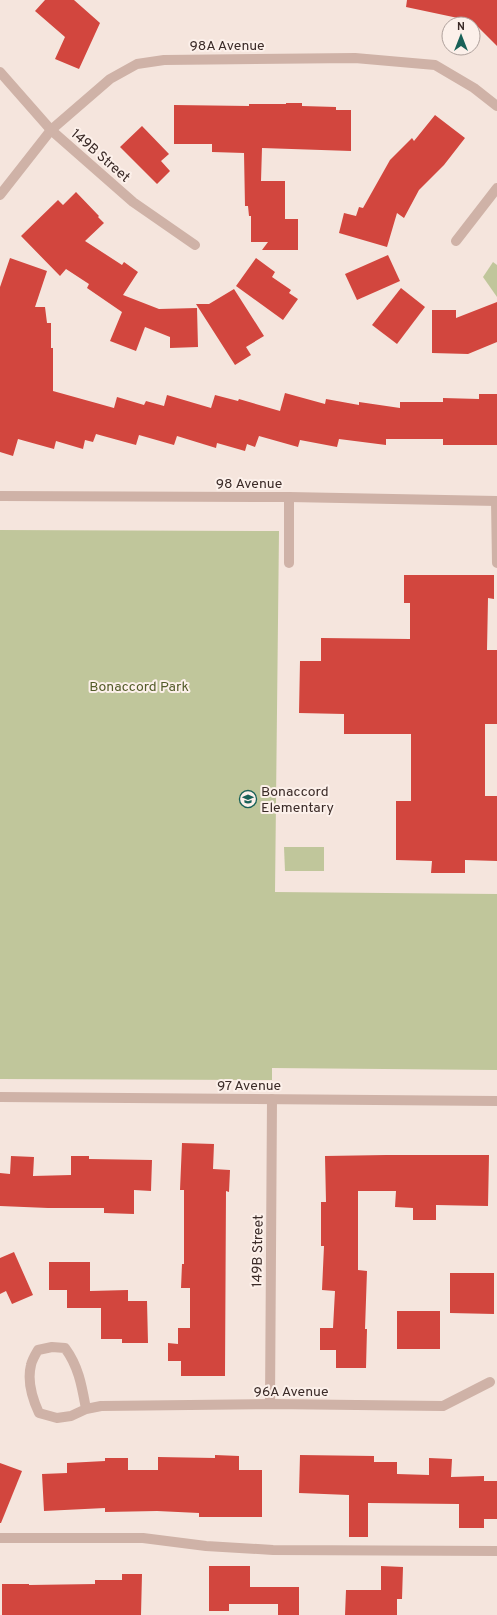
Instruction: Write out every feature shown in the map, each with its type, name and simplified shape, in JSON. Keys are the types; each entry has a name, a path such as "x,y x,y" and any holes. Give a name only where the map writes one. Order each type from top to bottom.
{"street":[{"name":"98A Avenue","path":"0,195 51,130 110,79 137,64 164,60 355,58 435,65 474,88 497,106"},
{"name":"149B Street","path":"0,72 51,130 133,202 196,245"},
{"path":"456,241 497,188"},
{"name":"98 Avenue","path":"0,496 289,497 496,501"},
{"path":"289,497 289,563"},
{"path":"496,501 497,563"},
{"name":"97 Avenue","path":"0,1097 497,1101"},
{"name":"149B Street","path":"270,1404 272,1099"},
{"name":"96A Avenue","path":"86,1409 79,1374 74,1359 65,1348 52,1347 38,1350 31,1364 30,1384 33,1400 39,1413 57,1418 71,1416 86,1409 101,1406 270,1404 443,1406 490,1382"},
{"path":"0,1538 143,1538 206,1546 273,1550 497,1551"}],"green space":[{"path":"493,262 497,265 497,297 483,277"},
{"name":"Bonaccord Park","path":"0,530 279,531 275,892 497,894 497,1070 272,1068 272,1080 0,1079"},
{"path":"284,847 324,847 324,871 285,871"}],"building":[{"path":"45,0 74,0 100,23 79,69 55,59 65,37 35,11"},
{"path":"407,0 497,0 497,46 481,30 481,16 448,16 406,7"},
{"path":"302,103 302,106 336,107 336,110 351,110 351,151 262,148 261,181 285,181 285,219 298,219 298,250 262,250 268,242 251,242 251,216 249,216 248,206 245,206 244,153 212,152 212,144 174,144 174,105 249,106 249,104"},
{"path":"435,115 465,138 444,165 419,190 404,218 397,213 387,247 339,233 344,213 356,216 359,207 363,208 390,160 412,138 414,141"},
{"path":"142,126 169,154 161,161 170,171 157,184 120,147"},
{"path":"76,192 104,223 85,241 122,265 124,262 138,272 123,295 159,309 197,308 198,347 170,348 170,337 145,327 136,351 110,341 122,312 87,288 89,284 66,269 60,276 21,236 58,200 63,205"},
{"path":"388,255 400,281 357,300 345,274"},
{"path":"10,258 47,271 35,307 45,307 47,323 51,323 51,348 53,348 53,391 114,408 117,397 144,405 146,401 164,406 167,395 211,408 215,395 238,401 239,399 280,411 285,393 325,404 326,399 359,405 359,402 400,408 400,402 443,402 443,398 479,399 479,394 497,394 497,445 443,445 443,439 386,439 386,445 339,439 337,447 300,440 298,447 259,436 255,447 247,444 245,451 217,443 216,448 177,436 174,445 139,435 136,445 96,434 93,442 85,440 83,449 56,441 54,449 18,439 13,456 0,452 0,287"},
{"path":"256,258 275,272 272,277 291,290 289,293 298,299 283,320 236,286"},
{"path":"401,288 425,307 397,344 372,325"},
{"path":"234,289 264,336 246,347 251,355 235,365 196,304 209,304"},
{"path":"497,302 497,342 468,354 432,353 432,310 456,310 456,318"},
{"path":"404,575 494,575 494,599 488,598 487,650 497,650 497,724 485,724 485,796 497,796 497,861 465,860 465,873 431,873 432,861 396,860 396,801 411,801 411,734 344,734 344,714 299,713 300,661 321,661 321,638 410,639 410,603 404,603"},
{"path":"182,1143 214,1144 213,1169 230,1170 229,1192 226,1191 225,1376 181,1376 181,1361 168,1361 168,1343 178,1344 178,1328 190,1328 190,1288 181,1288 182,1264 184,1264 184,1190 180,1190"},
{"path":"489,1155 488,1206 436,1205 436,1220 413,1220 413,1208 395,1207 396,1191 358,1191 358,1270 367,1271 365,1329 367,1329 366,1368 336,1368 336,1350 320,1350 320,1328 333,1328 335,1291 322,1290 324,1246 321,1246 321,1202 326,1202 325,1156"},
{"path":"11,1156 34,1157 33,1176 71,1175 71,1156 89,1156 89,1159 152,1160 151,1191 134,1190 134,1214 104,1213 104,1208 0,1206 0,1173 10,1174"},
{"path":"14,1252 33,1295 12,1304 6,1291 0,1294 0,1258"},
{"path":"49,1262 90,1262 90,1291 128,1290 128,1301 147,1301 148,1343 122,1343 122,1339 101,1339 101,1308 67,1308 67,1290 49,1290"},
{"path":"450,1273 494,1273 494,1314 450,1313"},
{"path":"397,1311 440,1311 440,1349 397,1349"},
{"path":"215,1455 239,1456 239,1470 262,1470 262,1517 199,1517 199,1513 157,1511 105,1512 105,1508 44,1511 42,1474 67,1473 67,1463 105,1461 105,1458 128,1458 128,1470 158,1470 158,1457 215,1458"},
{"path":"300,1455 374,1456 374,1462 397,1462 397,1474 429,1475 429,1458 452,1459 451,1477 484,1476 484,1481 497,1481 497,1519 484,1519 484,1528 459,1528 459,1504 368,1503 368,1537 349,1537 349,1495 299,1493"},
{"path":"0,1463 22,1471 1,1523 0,1523"},
{"path":"209,1566 250,1566 250,1587 299,1587 299,1615 278,1615 278,1604 229,1604 229,1611 209,1611"},
{"path":"381,1566 403,1567 402,1599 397,1599 397,1615 345,1615 346,1590 381,1590"},
{"path":"122,1574 142,1574 141,1615 2,1615 2,1584 95,1584 95,1580 122,1580"}],"place":[{"name":"Bonaccord Elementary","path":"248,799"}]}
